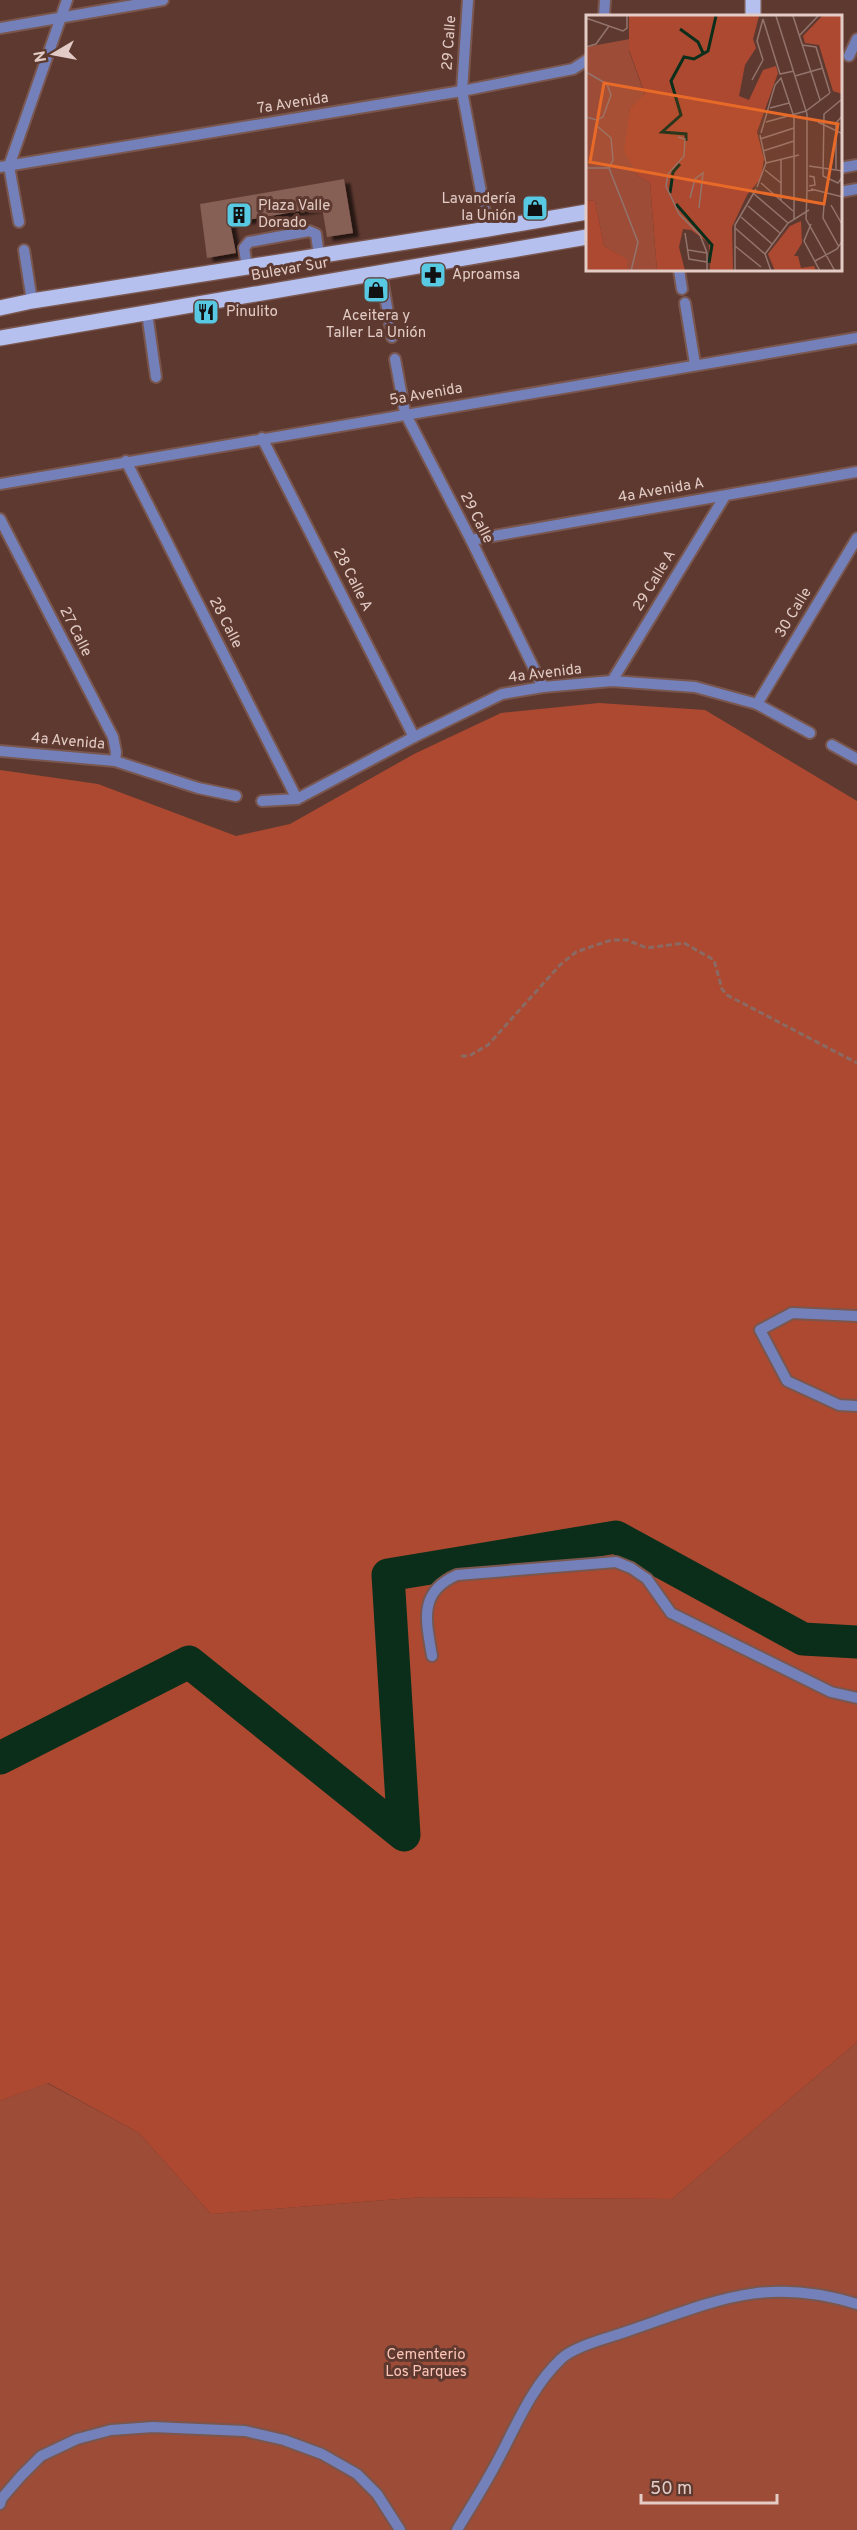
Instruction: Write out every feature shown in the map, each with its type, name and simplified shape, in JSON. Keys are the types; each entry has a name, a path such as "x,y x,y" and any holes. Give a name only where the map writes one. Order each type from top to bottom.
{"main road":[{"name":"Bulevar Sur","path":"0,308 586,212"},
{"name":"Bulevar Sur","path":"0,338 586,237"}],"street":[{"path":"19,222 5,166 67,0"},
{"path":"0,28 164,0"},
{"name":"29 Calle","path":"468,0 462,91 488,229"},
{"path":"604,15 605,0"},
{"path":"849,56 857,39"},
{"name":"7a Avenida","path":"5,166 462,91 573,69 586,61"},
{"path":"842,168 857,165"},
{"path":"842,192 857,189"},
{"path":"247,267 244,248 249,242 309,231 316,234 319,256"},
{"path":"24,250 32,301"},
{"path":"381,272 392,337"},
{"path":"679,272 682,289"},
{"path":"685,303 696,364"},
{"path":"147,313 156,377"},
{"name":"5a Avenida","path":"0,484 405,413 857,338"},
{"name":"29 Calle","path":"395,359 405,413 471,540 543,687"},
{"name":"28 Calle A","path":"262,438 414,737"},
{"name":"28 Calle","path":"126,461 297,799"},
{"name":"4a Avenida A","path":"471,540 857,472"},
{"name":"29 Calle A","path":"612,681 725,496"},
{"name":"27 Calle","path":"0,519 113,737 117,752 115,761"},
{"name":"30 Calle","path":"757,704 857,538"},
{"name":"4a Avenida","path":"262,801 297,799 414,737 502,694 543,687 612,681 695,687 757,704 810,733"},
{"path":"832,745 857,759"},
{"name":"4a Avenida","path":"0,751 115,761 198,788 236,796"},
{"path":"857,1317 792,1314 759,1330 787,1381 839,1405 857,1406"},
{"path":"432,1656 425,1618 430,1598 442,1582 457,1575 616,1562 631,1568 647,1579 671,1613 831,1692 857,1698"},
{"path":"457,2530 522,2414 552,2368 563,2357 595,2343 724,2298 744,2294 791,2291 838,2298 857,2304"},
{"path":"0,2504 21,2476 41,2456 77,2439 111,2430 153,2427 245,2431 284,2440 322,2454 357,2474 377,2494 398,2527 410,2530"}],"path":[{"path":"461,1056 469,1056 488,1045 560,965 576,952 611,940 627,940 647,948 684,943 691,946 714,960 722,988 727,995 857,1063"}],"green space":[{"name":"Cementerio Los Parques","path":"857,2042 857,2530 0,2530 0,2101 47,2083 139,2133 211,2214 424,2197 672,2199"}],"shaded area":[{"path":"599,703 705,710 857,801 857,2042 672,2199 424,2197 211,2214 139,2133 48,2083 0,2101 0,770 98,784 236,836 290,824 414,754 501,713"}],"building":[{"name":"Plaza Valle Dorado","path":"344,179 353,233 327,237 322,207 230,223 236,253 207,258 200,204"}],"waterway":[{"path":"0,1758 189,1662 404,1835 388,1575 616,1537 803,1639 857,1642"}],"place":[{"name":"Lavandería la Unión","path":"535,208"},
{"name":"Plaza Valle Dorado","path":"239,215"},
{"name":"Aproamsa","path":"433,275"},
{"name":"Aceitera y Taller La Unión","path":"376,290"},
{"name":"Pinulito","path":"206,312"}]}
